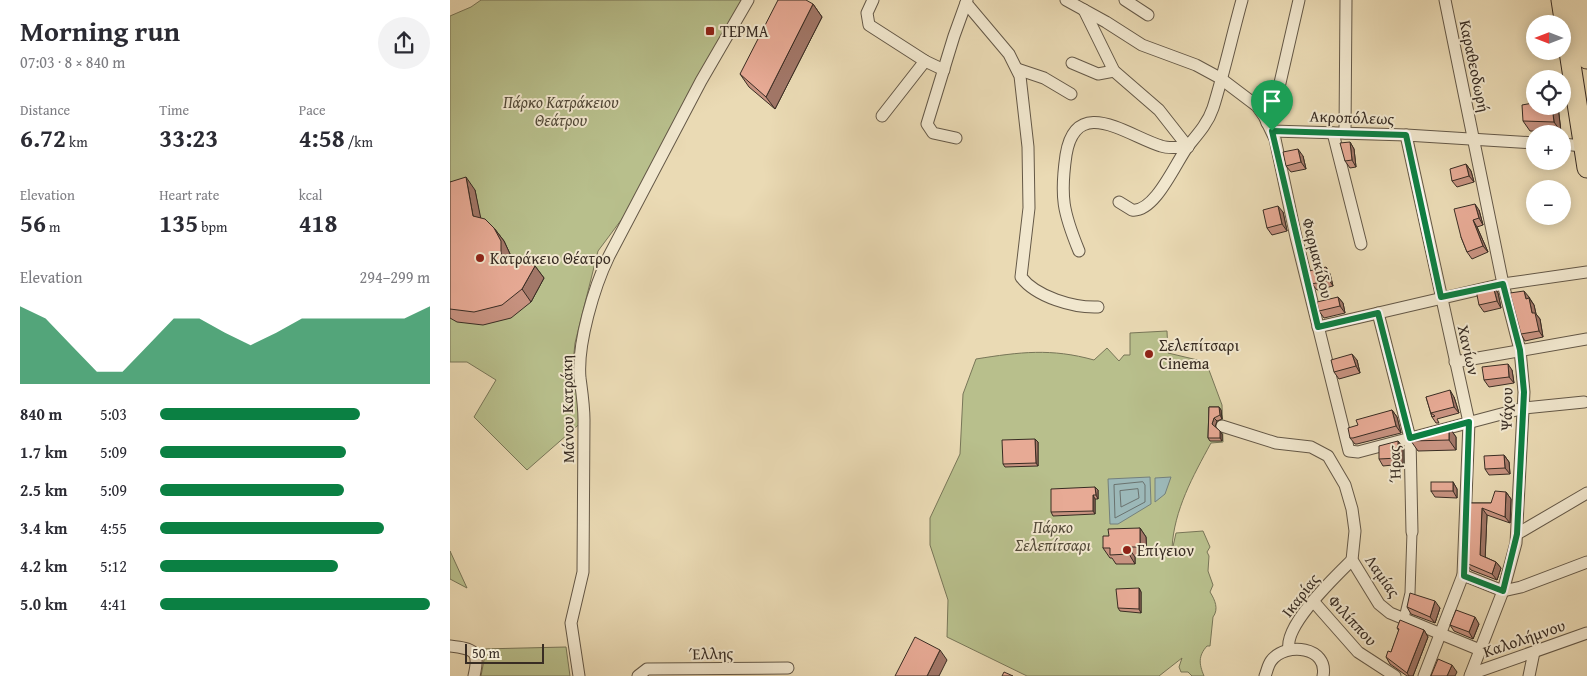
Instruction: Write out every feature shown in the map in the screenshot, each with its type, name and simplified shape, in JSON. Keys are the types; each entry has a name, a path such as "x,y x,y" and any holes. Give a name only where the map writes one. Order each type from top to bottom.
{"main road":[{"path":"1561,0 1587,168"},
{"path":"1578,0 1587,59"}],"street":[{"name":"Μάνου Κατράκη","path":"579,676 571,623 583,572 584,396 580,378 588,318 600,276 609,256 702,81 748,0"},
{"path":"873,0 868,13 869,25 944,70"},
{"path":"1066,0 1142,45 1196,65 1220,78 1257,106 1269,127"},
{"path":"1124,0 1148,15"},
{"path":"1119,202 1132,210 1145,207 1164,185 1208,119 1242,0"},
{"path":"1269,127 1299,0"},
{"path":"1345,132 1346,0"},
{"name":"Καραθεοδωρή","path":"1445,0 1474,139"},
{"path":"967,2 1009,54 1017,69 1028,147 1029,208 1021,277 1055,299 1075,306 1098,307"},
{"path":"956,138 933,133 928,128 928,120 967,2"},
{"path":"1084,10 1114,71 1159,110 1188,147"},
{"path":"882,116 925,60"},
{"path":"1072,64 1098,74 1114,71"},
{"path":"1017,69 1044,78 1071,94"},
{"path":"1079,251 1064,213 1062,193 1067,151 1074,131 1079,126 1098,123 1115,126 1161,146 1188,147"},
{"name":"Ακροπόλεως","path":"1269,127 1333,133 1345,132 1526,142"},
{"name":"Φαρμακίδου","path":"1269,127 1349,451 1358,452 1410,438"},
{"path":"1333,133 1361,244"},
{"name":"Χανίων","path":"1406,135 1469,422 1464,576"},
{"name":"Ψάχου","path":"1470,675 1503,591 1517,534 1524,408 1520,350 1503,284 1474,139"},
{"path":"1571,145 1584,146"},
{"path":"1318,327 1503,284 1587,272"},
{"name":"Ήρας","path":"1378,313 1410,438 1412,532 1410,592 1404,618"},
{"path":"1455,362 1587,339"},
{"path":"1410,438 1524,408 1584,402"},
{"name":"Λαμίας","path":"1222,426 1276,442 1311,446 1328,456 1344,486 1352,509 1355,531 1352,560 1379,604 1383,609 1480,650"},
{"path":"1517,534 1587,493"},
{"name":"Ικαρίας","path":"1289,649 1289,637 1313,601 1352,560"},
{"path":"1424,676 1464,576 1503,591 1521,587 1587,562"},
{"name":"Φιλίππου","path":"1313,601 1358,652 1395,676"},
{"name":"Καλολήμνου","path":"1470,675 1587,633"},
{"path":"450,646 470,648 476,655 474,676"},
{"path":"1265,676 1271,661 1289,649 1304,650 1318,656 1324,667 1323,676"},
{"path":"1529,676 1534,652"},
{"name":"Έλλης","path":"638,676 647,670 788,668"}],"green space":[{"name":"Πάρκο Κατράκειου Θεάτρου","path":"481,0 747,0 648,184 598,251 575,343 572,373 584,420 527,470 474,417 496,380 467,362 450,362 450,16 471,7"},
{"name":"Πάρκο Σελεπίτσαρι","path":"1167,331 1168,353 1206,362 1222,405 1223,442 1211,443 1191,481 1176,520 1172,548 1172,551 1176,533 1203,531 1210,547 1207,552 1209,556 1208,571 1213,585 1210,592 1215,601 1216,608 1213,617 1210,646 1207,646 1201,657 1200,664 1204,676 1192,676 1188,672 1181,672 1179,667 1182,658 1159,676 1027,676 947,637 948,600 930,545 930,518 960,454 963,394 976,359 1035,352 1064,354 1094,360 1107,348 1119,361 1124,355 1130,355 1130,333"},
{"path":"450,551 467,588 450,579"},
{"path":"566,647 570,676 481,676 484,660 482,649"}],"water":[{"path":"1150,477 1151,504 1118,524 1110,524 1108,479"},
{"path":"1171,477 1165,494 1155,502 1155,478"}],"building":[{"path":"778,0 806,0 813,4 766,97 740,74"},
{"path":"1526,104 1526,115 1553,115 1554,122 1523,121 1522,105"},
{"path":"1350,142 1352,160 1345,161 1340,143"},
{"path":"1298,149 1301,162 1286,166 1283,152"},
{"path":"1466,164 1469,176 1452,181 1450,169"},
{"name":"Κατράκειο Θέατρο","path":"466,177 473,216 485,219 494,228 501,241 501,254 535,266 522,289 502,305 474,312 450,309 450,182"},
{"path":"1475,204 1479,218 1473,220 1483,246 1467,252 1454,209"},
{"path":"1278,206 1282,224 1267,228 1263,210"},
{"path":"1326,267 1329,280 1312,284 1309,271"},
{"path":"1493,286 1497,301 1479,305 1476,290"},
{"path":"1524,291 1526,299 1529,298 1532,313 1535,313 1539,331 1521,334 1510,293"},
{"path":"1338,297 1340,306 1319,311 1317,302"},
{"path":"1352,354 1356,366 1334,372 1331,360"},
{"path":"1508,364 1509,377 1484,380 1482,367"},
{"path":"1450,390 1454,407 1431,413 1435,416 1432,417 1426,397"},
{"path":"1209,407 1219,407 1220,415 1214,418 1212,424 1220,431 1220,438 1208,438"},
{"path":"1392,410 1396,426 1350,438 1348,428 1358,425 1356,420"},
{"path":"1446,425 1449,427 1449,440 1411,441 1411,434"},
{"path":"1035,439 1036,463 1003,464 1002,440"},
{"path":"1398,441 1398,458 1379,459 1379,446"},
{"path":"1504,455 1505,468 1485,469 1484,456"},
{"path":"1431,482 1453,482 1453,491 1431,491"},
{"path":"1095,487 1096,495 1093,495 1093,511 1051,512 1051,489"},
{"path":"1495,491 1506,492 1505,517 1482,508 1480,555 1496,562 1492,574 1466,563 1468,503 1491,503"},
{"path":"1140,528 1140,547 1128,547 1129,554 1110,555 1110,548 1103,548 1103,536 1109,536 1108,529"},
{"path":"1139,588 1139,609 1118,608 1116,589"},
{"path":"1410,593 1435,601 1430,617 1407,607"},
{"path":"1456,610 1475,617 1469,632 1450,625"},
{"path":"1400,620 1424,630 1407,673 1386,657 1388,651 1391,652"},
{"path":"915,637 940,650 927,676 895,676"},
{"path":"1438,659 1452,665 1447,676 1431,676"},
{"path":"1004,672 1013,676 1002,676"}],"place":[{"name":"ΤΕΡΜΑ","path":"710,31"},
{"name":"Κατράκειο Θέατρο","path":"480,258"},
{"name":"Σελεπίτσαρι Cinema","path":"1149,354"},
{"name":"Επίγειον","path":"1127,550"}],"route":[{"path":"1272,131 1406,135 1441,297 1503,284 1520,350 1524,408 1516,543 1503,591 1464,576 1469,422 1410,438 1378,313 1318,327 1272,131"}]}
